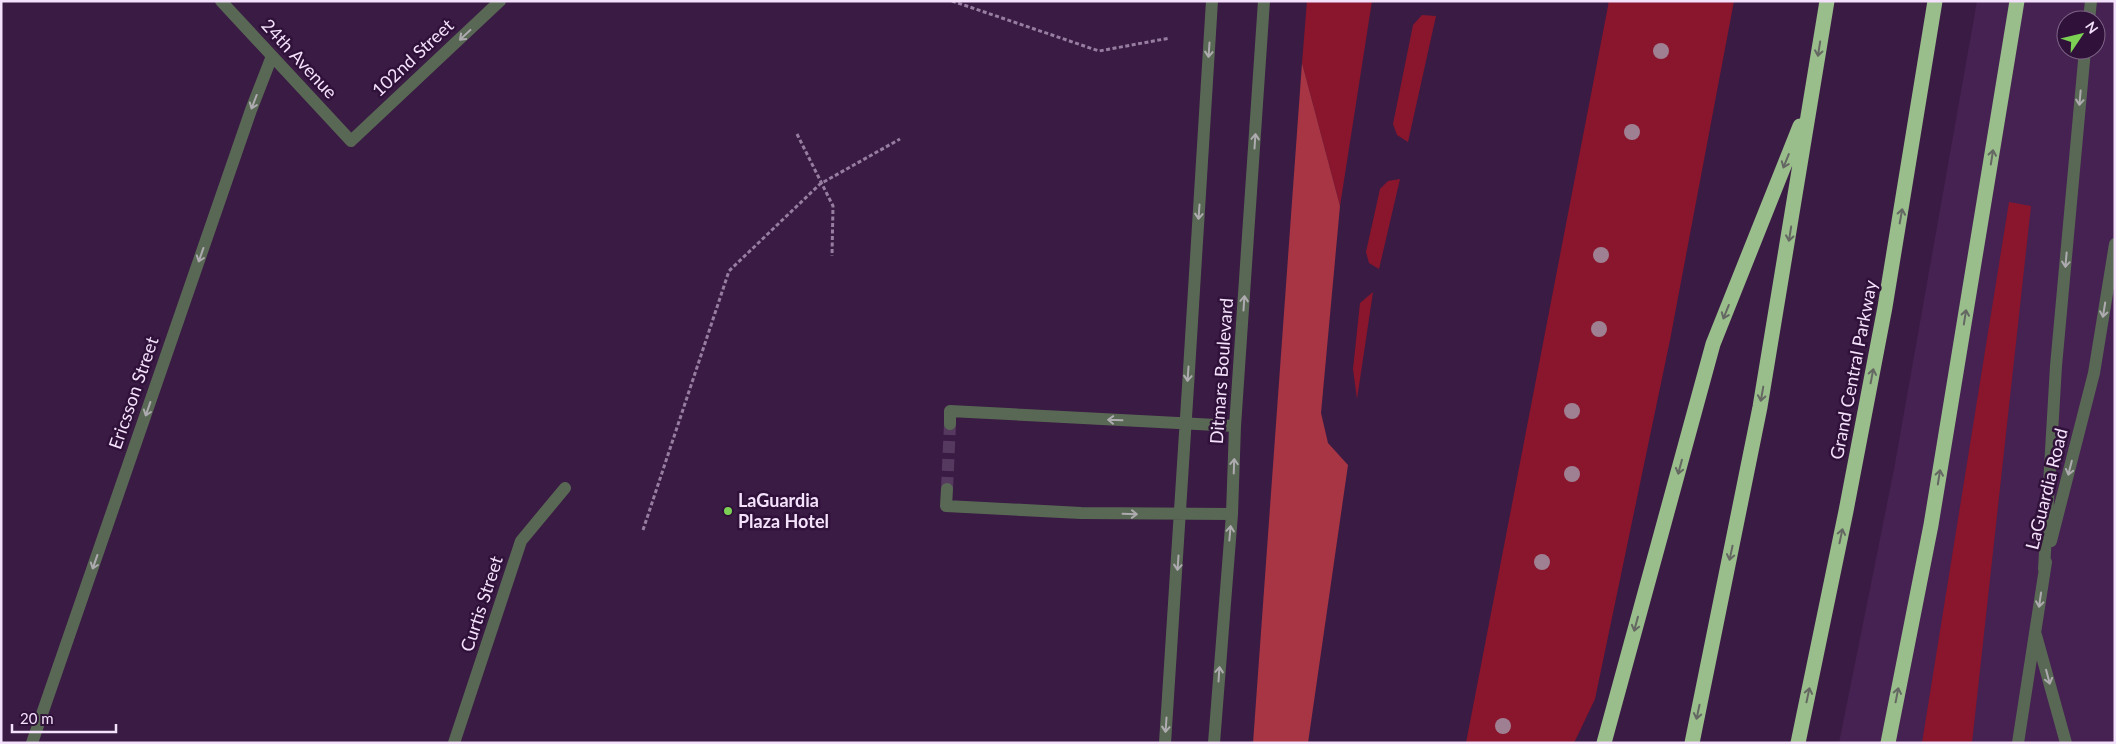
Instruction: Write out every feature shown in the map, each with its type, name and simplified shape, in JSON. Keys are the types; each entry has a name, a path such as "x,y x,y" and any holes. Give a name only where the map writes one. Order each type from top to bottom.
{"highway":[{"path":"1692,743 1760,407 1827,1"},
{"name":"Grand Central Parkway","path":"1798,743 1885,307 1935,1"},
{"path":"1888,743 1931,525 2017,1"},
{"path":"1604,743 1713,344 1811,99"}],"street":[{"name":"24th Avenue","path":"221,1 351,141"},
{"name":"102nd Street","path":"351,141 500,1"},
{"name":"Ditmars Boulevard","path":"1165,743 1212,1"},
{"name":"Ditmars Boulevard","path":"1214,743 1232,514 1235,426 1264,1"},
{"name":"Ericsson Street","path":"32,743 251,110 272,56"},
{"path":"2044,569 2056,366 2084,60"},
{"name":"LaGuardia Road","path":"2018,743 2044,569 2094,373 2115,244"},
{"path":"950,424 950,411 1086,420 1235,426"},
{"name":"Curtis Street","path":"454,743 521,541 566,488"},
{"path":"947,489 946,506 1081,513 1232,514"},
{"path":"2035,630 2066,743"}],"path":[{"path":"952,1 1099,51 1170,38"},
{"path":"797,134 834,206 832,256"},
{"path":"642,530 729,271 822,183 900,139"}],"shaded area":[{"path":"1307,1 1372,1 1340,206 1302,63"},
{"path":"1609,1 1734,1 1670,340 1595,699 1574,743 1466,743"},
{"path":"1977,1 2115,1 2115,743 1839,743 1894,469"},
{"path":"1422,15 1436,16 1408,142 1397,135 1393,124 1413,25"},
{"path":"1302,63 1340,206 1321,413 1328,443 1348,465 1308,743 1253,743"},
{"path":"1400,179 1379,269 1369,263 1366,252 1380,189 1388,181"},
{"path":"2009,202 2031,206 1972,743 1922,743"},
{"path":"1373,292 1357,399 1353,369 1360,303"}],"tunnel":[{"path":"947,489 950,424"}],"place":[{"name":"LaGuardia Plaza Hotel","path":"728,511"}]}
